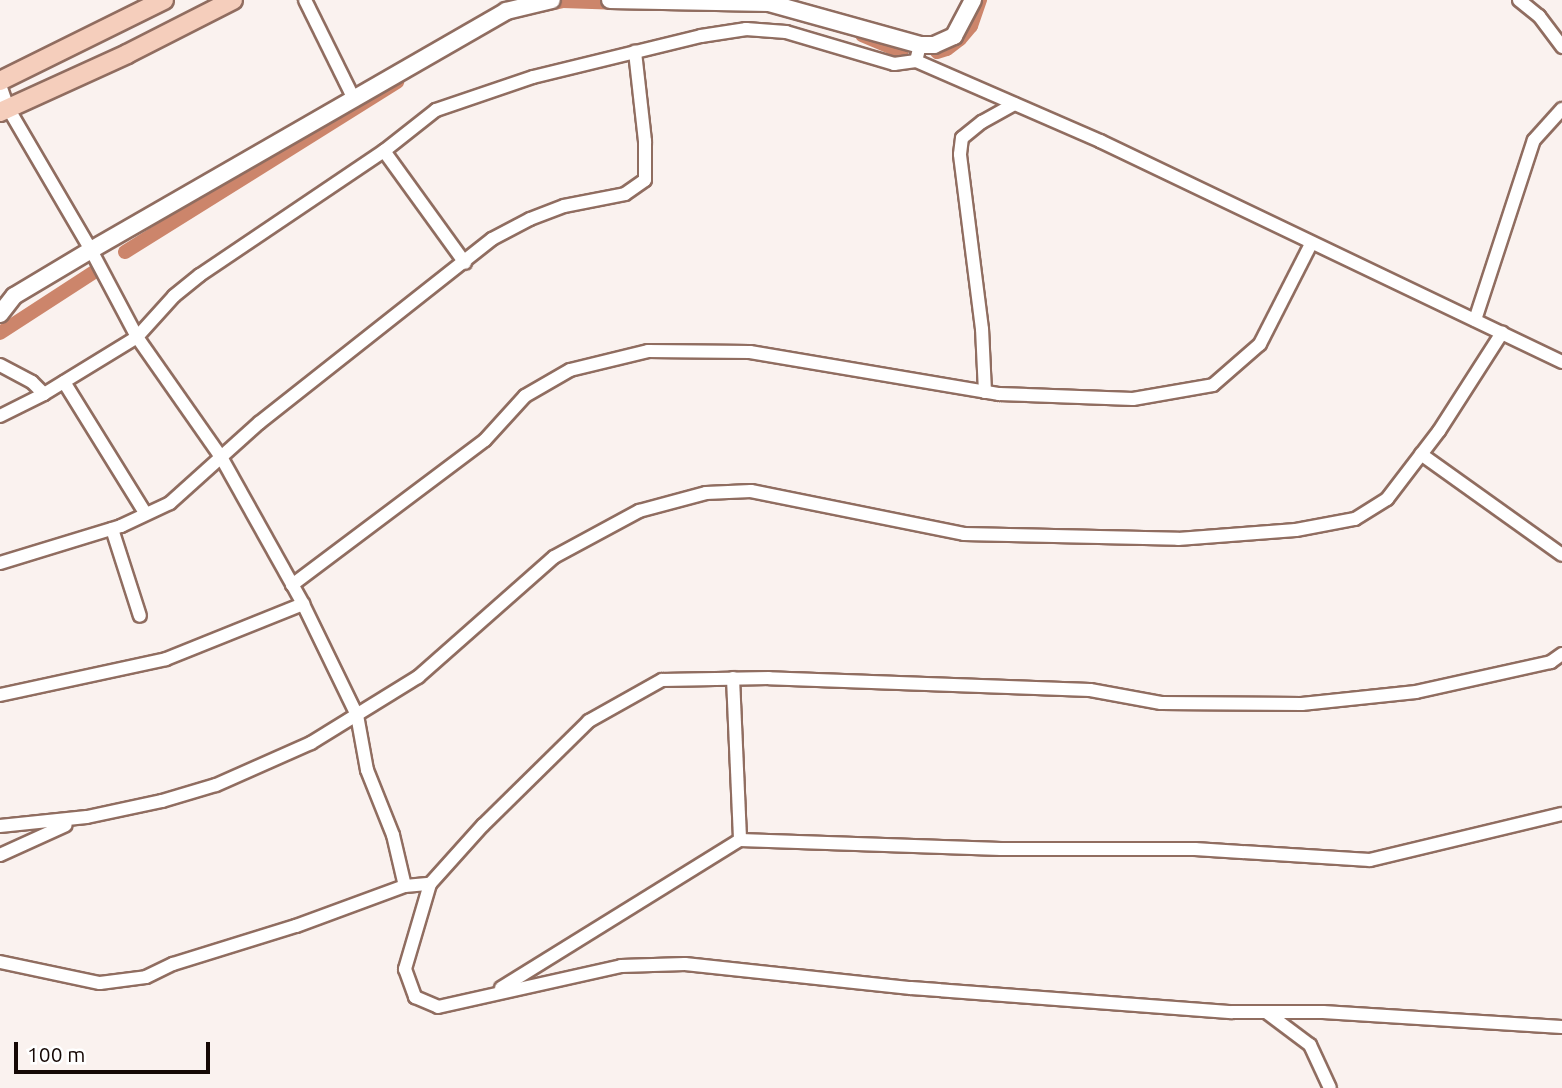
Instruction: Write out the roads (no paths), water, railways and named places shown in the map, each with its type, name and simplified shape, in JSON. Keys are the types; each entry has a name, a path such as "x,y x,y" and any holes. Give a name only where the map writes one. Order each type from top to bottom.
{"main road":[{"path":"0,83 164,0"},
{"path":"4,110 127,54 233,0"}],"street":[{"path":"305,0 354,99"},
{"path":"0,314 14,296 506,11 552,0"},
{"path":"610,0 769,3 918,53 1014,104 1100,141 1562,362"},
{"path":"0,416 44,394 137,337 174,296 200,275 384,151 436,110 533,77 701,36 746,29 786,32 894,64 954,36 973,0"},
{"path":"1519,0 1539,16 1562,47"},
{"path":"0,563 112,529 170,503 325,370 465,263 492,239 530,219 564,206 625,194 645,180 645,141 635,52"},
{"path":"0,83 4,110 91,250 137,337 221,457 303,604 357,715 367,770 393,835 404,886"},
{"path":"985,391 982,329 960,154 962,138 1014,104"},
{"path":"1475,320 1534,140 1562,110"},
{"path":"384,151 465,263"},
{"path":"292,585 485,440 525,396 570,370 648,351 750,352 985,391 1133,399 1213,385 1260,344 1311,244"},
{"path":"0,826 87,817 162,801 216,785 311,743 418,677 554,557 639,511 706,493 751,491 964,534 1178,539 1296,530 1354,519 1387,499 1422,454 1502,333"},
{"path":"0,365 32,382 44,394"},
{"path":"64,382 146,514"},
{"path":"1422,454 1562,555"},
{"path":"112,529 140,616"},
{"path":"0,695 166,659 303,604"},
{"path":"1562,654 1551,662 1416,692 1302,704 1161,703 1090,690 733,678 662,680 589,721 482,825 430,884 405,969 415,997 438,1007 495,992 621,966 685,964 911,988 1266,1012 1562,1027"},
{"path":"733,678 740,840"},
{"path":"495,992 740,840 1001,849 1195,849 1370,860 1562,814"},
{"path":"0,855 87,817"},
{"path":"0,962 100,983 146,977 173,964 296,926 404,886 430,884"},
{"path":"1266,1012 1310,1045 1330,1088"}],"waterway":[{"path":"937,52 947,49 971,26 980,0"},
{"path":"541,6 563,1 621,3"},
{"path":"862,35 902,52"},
{"path":"125,252 397,82"},
{"path":"0,333 97,270"}]}
